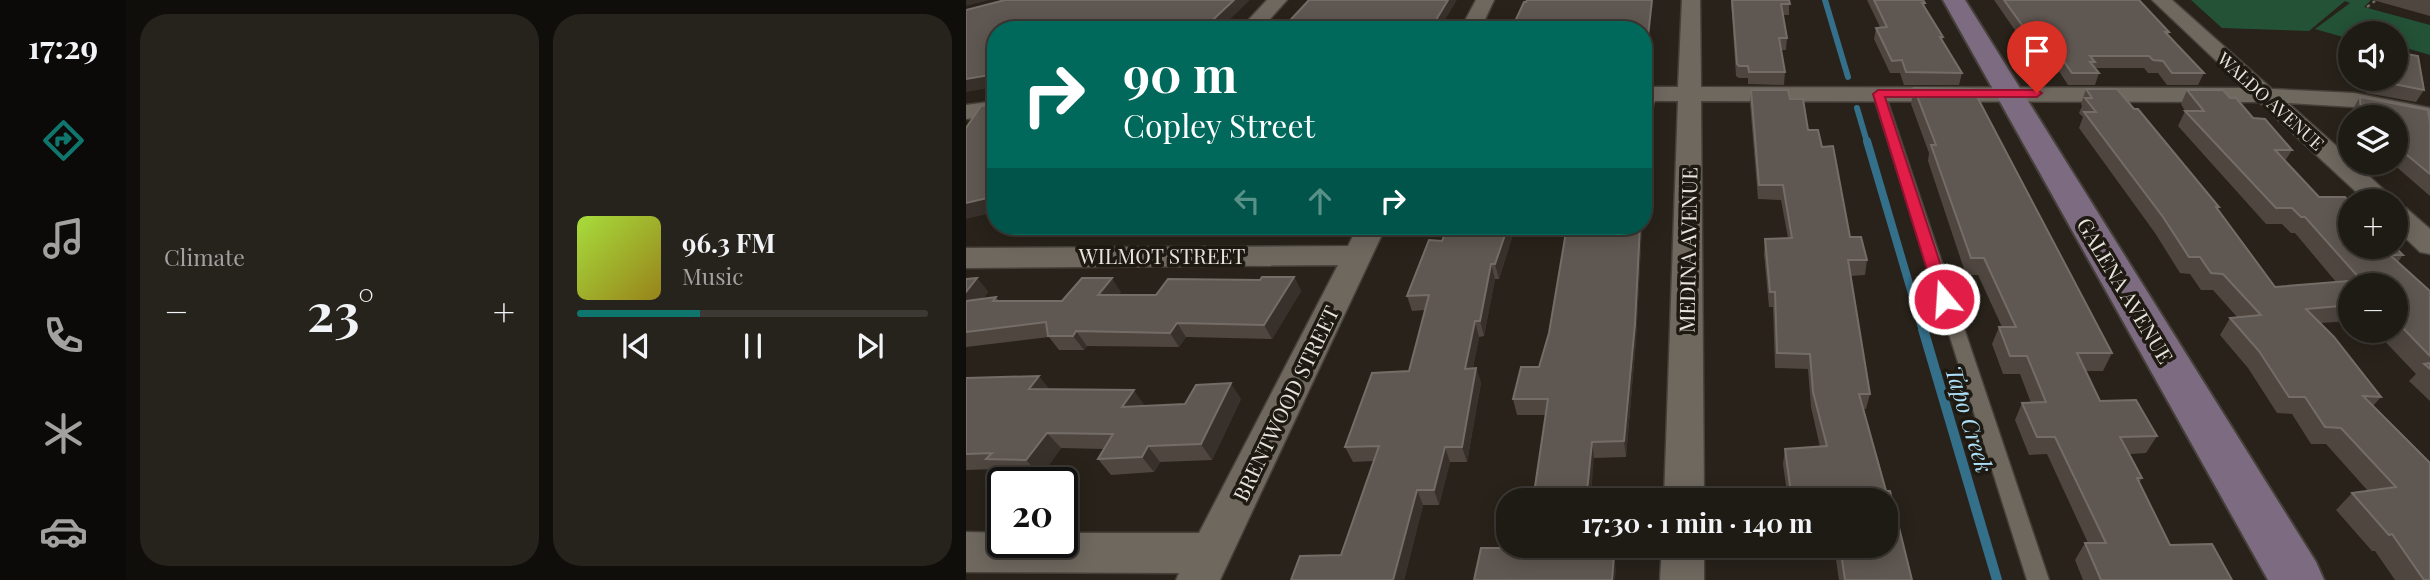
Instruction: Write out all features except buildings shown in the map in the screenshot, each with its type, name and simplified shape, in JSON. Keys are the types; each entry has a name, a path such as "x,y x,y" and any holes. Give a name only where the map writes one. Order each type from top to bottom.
{"street":[{"path":"1258,21 1278,0"},
{"path":"1474,21 1485,0"},
{"name":"MEDINA AVENUE","path":"1684,488 1691,0"},
{"name":"GALENA AVENUE","path":"1954,0 2297,580"},
{"name":"WALDO AVENUE","path":"2161,0 2369,189"},
{"path":"1652,94 2264,95 2354,100 2430,115"},
{"path":"966,112 987,109"},
{"path":"2408,225 2430,245"},
{"name":"WILMOT STREET","path":"966,258 1365,240"},
{"name":"BRENTWOOD STREET","path":"1204,566 1365,240"},
{"path":"966,552 1204,566"},
{"path":"1682,580 1683,558"}],"lane":[{"path":"1878,94 2038,580"}],"path":[{"path":"2367,8 2375,1"}],"green space":[{"path":"2191,0 2371,0 2364,7 2430,25 2430,55 2408,49 2408,21 2338,21 2338,36 2315,29 2350,3 2345,1 2309,31 2222,28"}],"waterway":[{"name":"Tapo Creek","path":"1825,0 1848,77"},
{"name":"Tapo Creek","path":"1857,108 1867,142"},
{"name":"Tapo Creek","path":"1867,141 1923,331"},
{"name":"Tapo Creek","path":"1923,329 1997,580"}],"route":[{"path":"1944,299 1878,94 2037,93"}]}
